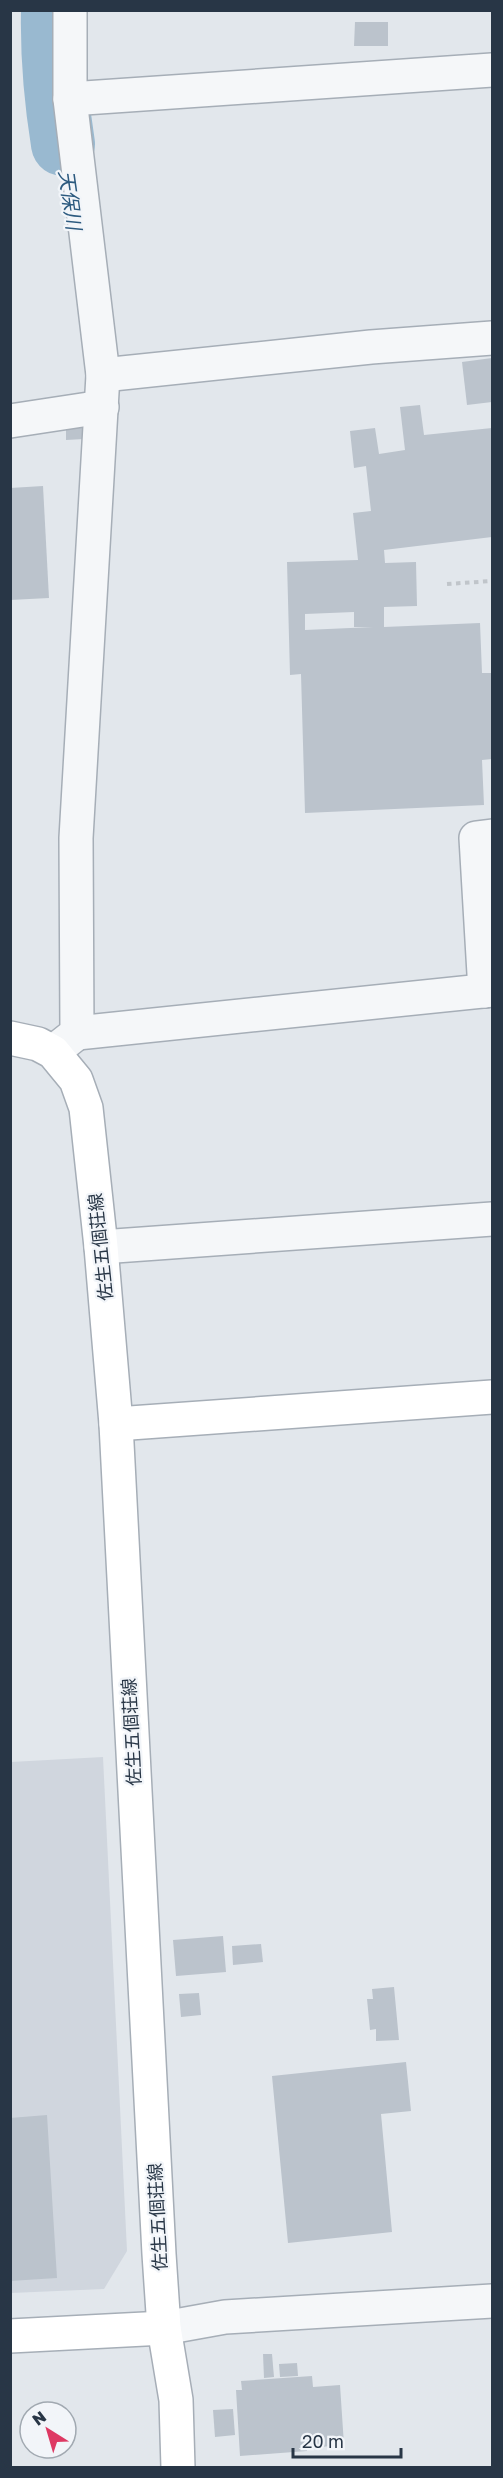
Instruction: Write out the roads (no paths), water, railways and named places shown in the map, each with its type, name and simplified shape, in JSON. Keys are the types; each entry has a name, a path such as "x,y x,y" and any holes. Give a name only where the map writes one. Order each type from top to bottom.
{"main road":[{"name":"佐生五個荘線","path":"10,1038 38,1044 65,1042 86,1108 116,1424 164,2328 176,2400 177,2468"},
{"path":"116,1424 492,1397"},
{"path":"10,2336 164,2328"}],"street":[{"path":"70,10 70,99 84,230 104,375 65,1042 489,991 476,838 492,837"},
{"path":"70,99 492,70"},
{"path":"104,375 371,347 492,338"},
{"path":"10,421 102,407"},
{"path":"101,1247 492,1219"},
{"path":"164,2328 225,2317 492,2301"}],"waterway":[{"name":"天保川","path":"53,10 55,78 63,144"}]}
